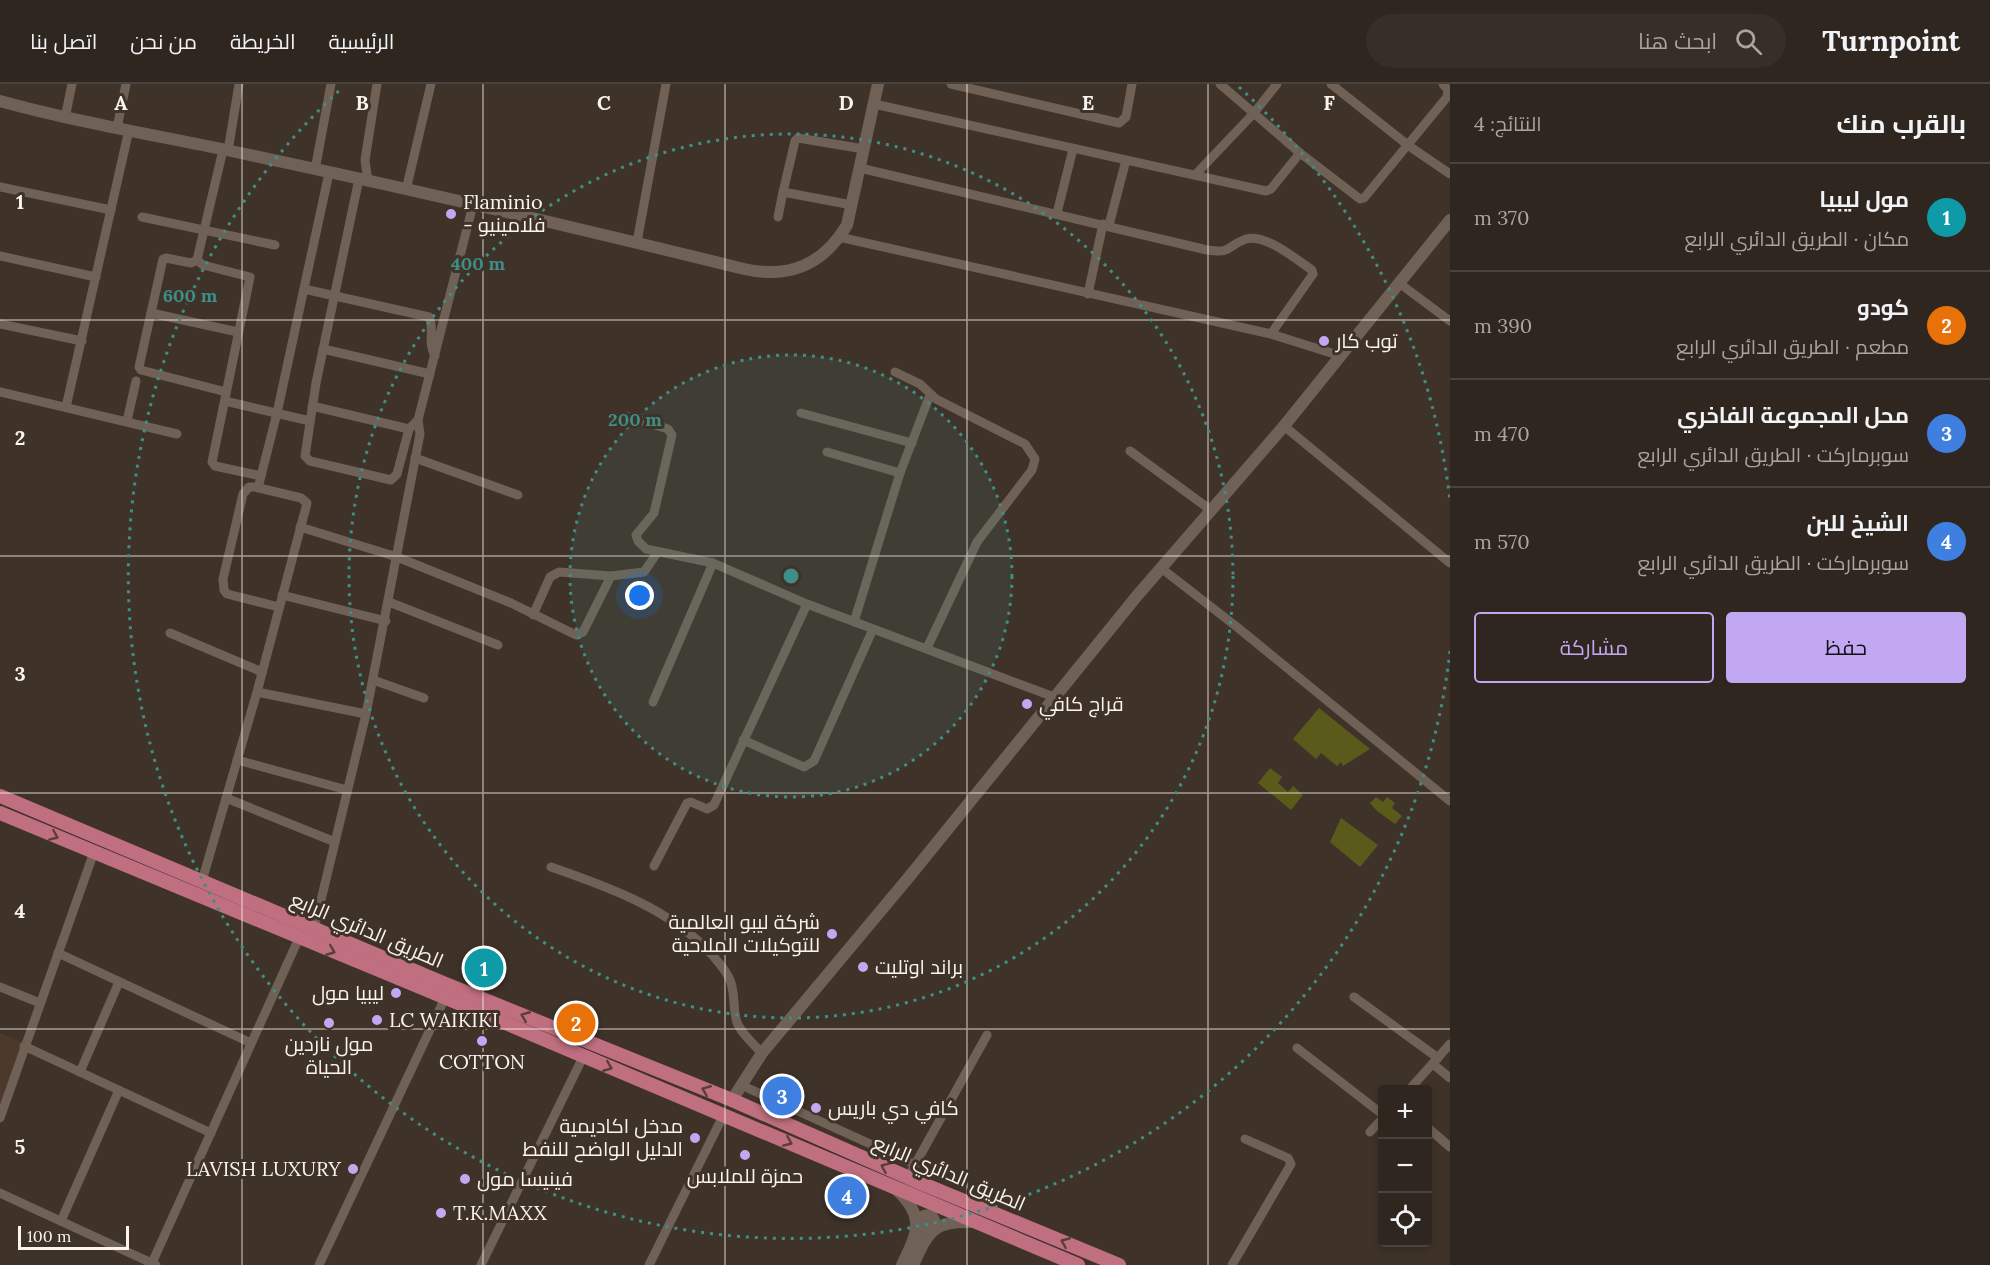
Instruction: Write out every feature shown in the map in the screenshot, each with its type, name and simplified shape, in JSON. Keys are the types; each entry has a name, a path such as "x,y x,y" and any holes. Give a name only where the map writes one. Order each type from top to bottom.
{"main road":[{"name":"الطريق الدائري الرابع","path":"0,796 314,929 732,1100 908,1177 1119,1265"},
{"name":"الطريق الدائري الرابع","path":"0,813 724,1114 895,1189 1078,1265"},
{"path":"253,919 258,905"}],"street":[{"path":"65,118 72,84"},
{"path":"66,407 111,210 123,129 126,84"},
{"path":"197,260 203,230 226,150 239,84"},
{"path":"315,170 332,84"},
{"path":"377,84 363,180 323,349 312,406 305,450 307,459 391,480 397,474 409,429 418,420"},
{"path":"406,190 431,84"},
{"path":"637,242 666,84"},
{"path":"0,101 65,118 363,180 770,273 793,270 811,263 839,237 849,222 878,84"},
{"path":"953,84 1119,123 1126,117 1132,84"},
{"path":"1220,84 1300,153 1362,199 1409,146 1447,97 1448,90 1443,84"},
{"path":"1195,175 1254,113 1277,84"},
{"path":"1330,84 1409,146 1450,174"},
{"path":"874,104 1266,191 1271,189 1300,153"},
{"path":"777,218 795,141 798,138 864,149"},
{"path":"1057,213 1073,149"},
{"path":"1088,294 1126,160"},
{"path":"860,168 1207,250 1224,252 1246,239 1268,242 1312,270 1313,274 1271,334"},
{"path":"258,488 277,413 328,173"},
{"path":"0,187 111,210"},
{"path":"783,192 852,205"},
{"path":"314,929 386,621 420,435 418,420 473,205"},
{"path":"142,217 275,245"},
{"path":"732,1100 762,1053 1161,568 1284,426 1450,220"},
{"path":"839,237 1271,334 1341,356"},
{"path":"0,256 96,277"},
{"path":"197,260 191,263 166,258 163,260 139,369 277,413 310,421"},
{"path":"197,260 203,265 249,276 213,465 261,476"},
{"path":"1399,283 1450,321"},
{"path":"304,289 429,317 432,321 430,344 435,356"},
{"path":"151,313 238,332"},
{"path":"0,324 82,341"},
{"path":"323,349 430,374"},
{"path":"895,372 920,384 930,395 1026,444 1034,455 1035,463 977,542 927,648"},
{"path":"127,421 135,381"},
{"path":"0,392 177,434"},
{"path":"854,622 900,473 930,395"},
{"path":"312,406 409,429"},
{"path":"801,413 912,443"},
{"path":"626,416 667,429 672,435 653,516 636,535 642,547 657,553 684,556 712,563 807,604 1054,697"},
{"path":"1284,426 1450,563"},
{"path":"1130,451 1212,511"},
{"path":"827,452 900,473"},
{"path":"416,458 518,495"},
{"path":"202,881 257,692 306,507 305,501 301,498 249,487 244,491 223,586 227,594 279,607"},
{"path":"300,527 397,557 573,634 582,634 611,576"},
{"path":"533,615 554,573 611,576 644,572 657,553"},
{"path":"653,702 712,563"},
{"path":"1161,568 1450,801"},
{"path":"282,595 386,621"},
{"path":"389,602 498,645"},
{"path":"654,866 687,803 691,802 707,809 714,805 807,604"},
{"path":"743,740 804,767 809,765 814,760 873,629"},
{"path":"170,633 262,672"},
{"path":"373,680 424,698"},
{"path":"257,692 366,714"},
{"path":"237,760 348,790"},
{"path":"226,798 335,842"},
{"path":"0,1118 94,852"},
{"path":"551,867 635,900 691,933 720,964 730,980 738,1025 762,1053"},
{"path":"0,1193 153,1264 299,938"},
{"path":"58,953 251,1043"},
{"path":"80,1072 119,982"},
{"path":"0,987 40,1003"},
{"path":"1354,997 1436,1061 1450,1078"},
{"path":"320,1265 445,998"},
{"path":"908,1177 987,1035"},
{"path":"1413,1085 1450,1044"},
{"path":"24,1046 211,1133"},
{"path":"1297,1047 1378,1110"},
{"path":"481,1265 583,1057"},
{"path":"741,1085 914,1164"},
{"path":"61,1221 119,1090"},
{"path":"649,1265 724,1114"},
{"path":"1370,1132 1378,1124"},
{"path":"1432,1131 1450,1147"},
{"path":"1232,1265 1291,1164 1288,1158 1245,1138"},
{"path":"895,1189 913,1210 921,1237 913,1265"},
{"path":"902,1265 921,1237 944,1223 976,1222"}],"shaded area":[{"path":"1319,708 1370,749 1343,766 1341,762 1337,766 1321,753 1316,759 1293,739"},
{"path":"1270,768 1282,777 1278,783 1288,792 1293,786 1303,795 1291,810 1258,783"},
{"path":"1376,797 1383,802 1387,797 1395,803 1392,808 1402,816 1395,824 1370,803"},
{"path":"1341,818 1378,845 1360,867 1330,842"},
{"path":"0,1033 24,1043 0,1109"}],"place":[{"name":"Flaminio - فلامينيو","path":"451,214"},
{"name":"توب كار","path":"1324,341"},
{"name":"قراج كافي","path":"1027,704"},
{"name":"شركة ليبو العالمية للتوكيلات الملاحية","path":"832,934"},
{"name":"براند اوتليت","path":"863,967"},
{"name":"مول ليبيا","path":"484,968"},
{"name":"ليبيا مول","path":"396,993"},
{"name":"LC WAIKIKI","path":"377,1020"},
{"name":"مول ناردين الحياة","path":"329,1023"},
{"name":"كودو","path":"576,1023"},
{"name":"COTTON","path":"482,1041"},
{"name":"محل المجموعة الفاخري","path":"782,1096"},
{"name":"كافي دي باريس","path":"816,1108"},
{"name":"مدخل اكاديمية الدليل الواضح للنفط","path":"695,1138"},
{"name":"حمزة للملابس","path":"745,1155"},
{"name":"LAVISH LUXURY","path":"353,1169"},
{"name":"فينيسا مول","path":"465,1179"},
{"name":"الشيخ للبن","path":"847,1196"},
{"name":"T.K.MAXX","path":"441,1213"}]}
